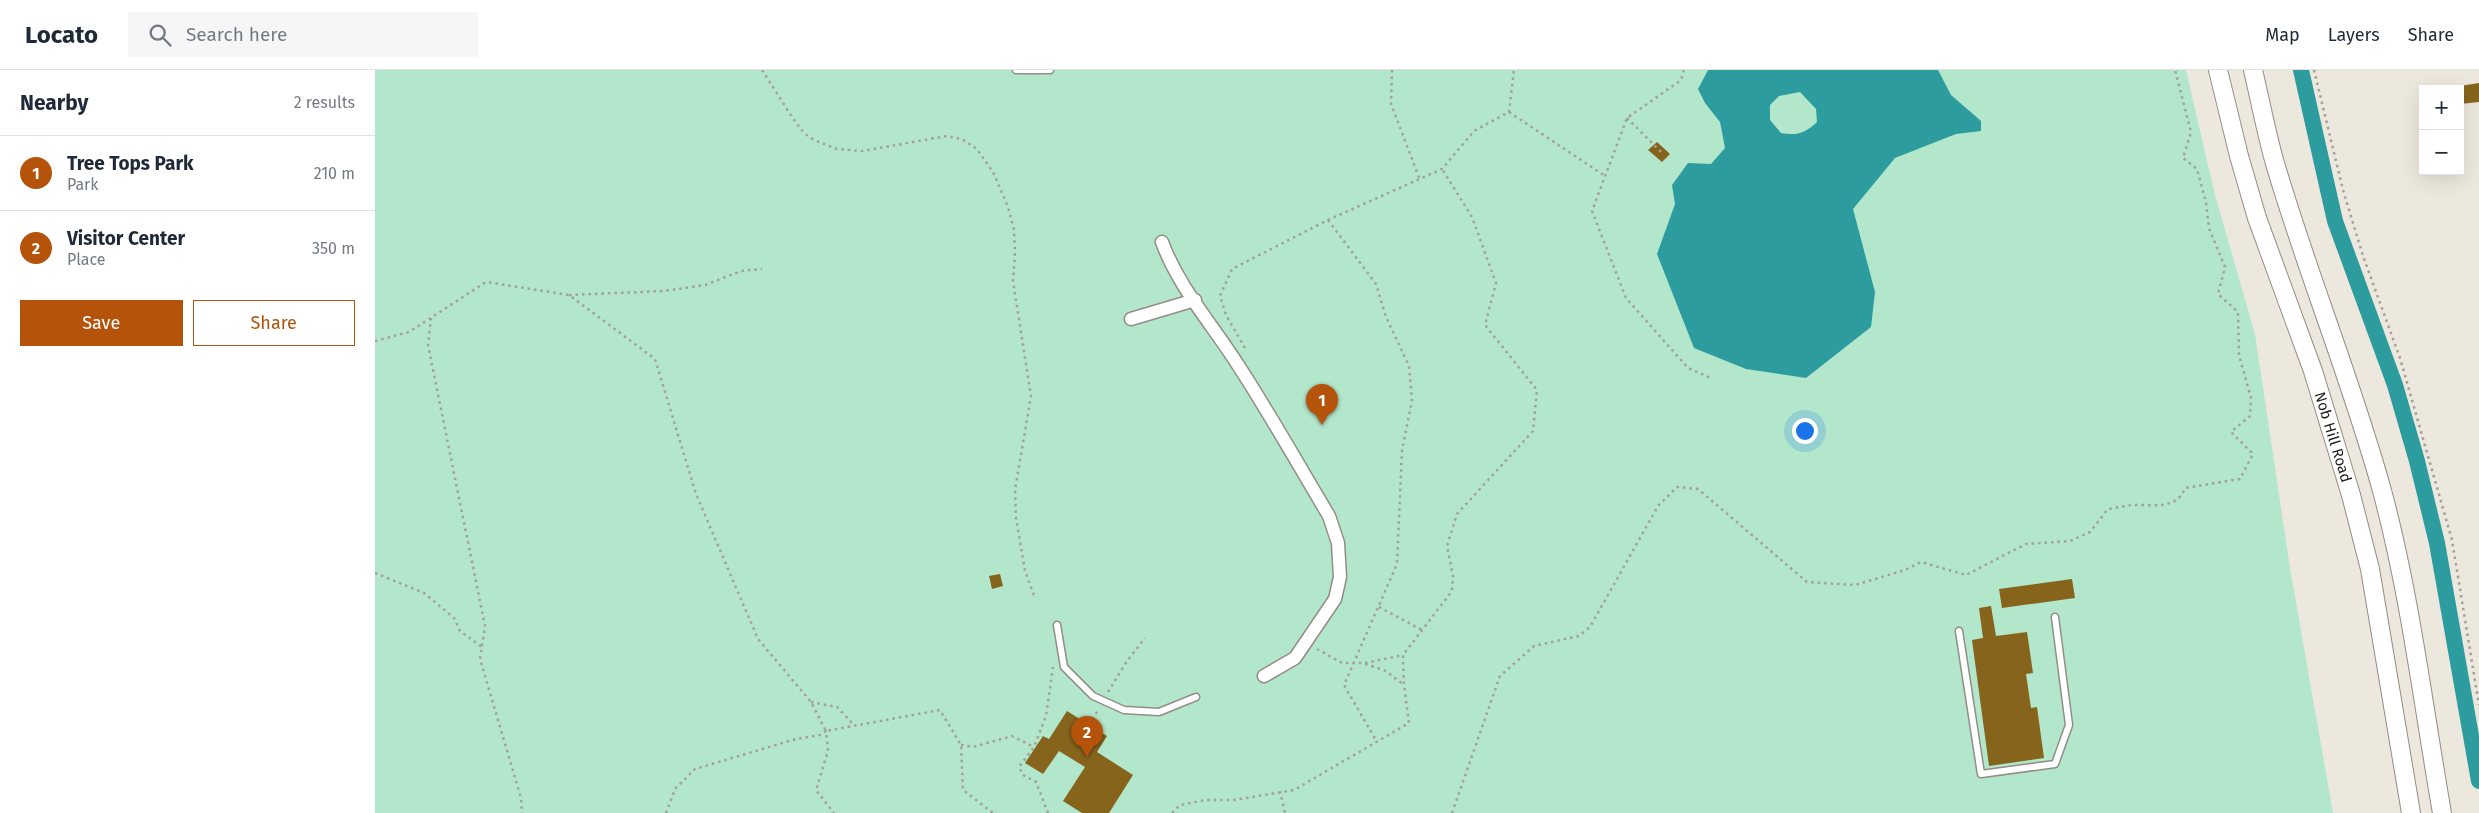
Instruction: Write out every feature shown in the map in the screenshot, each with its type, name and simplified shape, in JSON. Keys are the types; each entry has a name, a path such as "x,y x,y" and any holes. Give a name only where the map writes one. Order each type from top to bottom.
{"main road":[{"name":"Nob Hill Road","path":"2218,70 2239,156 2257,218 2313,371 2353,504 2370,569 2411,813"},
{"name":"Nob Hill Road","path":"2253,70 2274,159 2312,278 2353,394 2381,489 2401,574 2442,813"}],"street":[{"path":"1163,242 1172,267 1183,286 1195,300 1261,401 1329,516 1337,543 1340,577 1335,599 1295,658 1264,676"},
{"path":"1131,318 1195,300"}],"lane":[{"path":"1016,70 1050,70"},
{"path":"1959,631 1981,774 2055,764 2069,726 2055,617"},
{"path":"1057,625 1064,667 1093,696 1124,710 1159,712 1196,697"}],"path":[{"path":"761,70 791,117 804,133 814,140 837,149 862,151 947,136 962,139 977,149 993,172 1008,207 1014,230 1013,281 1031,396 1015,490 1023,564 1035,598"},
{"path":"1392,70 1391,104 1419,180"},
{"path":"1509,112 1514,70"},
{"path":"1684,70 1681,80 1627,118 1592,211 1626,298 1688,368 1713,380"},
{"path":"1452,813 1500,676 1534,646 1579,636 1590,628 1658,506 1677,487 1698,489 1807,582 1855,585 1905,570 1921,562 1966,575 2026,544 2070,541 2090,532 2107,509 2132,505 2167,505 2182,496 2185,488 2240,479 2253,454 2231,432 2250,416 2251,398 2239,355 2238,312 2218,294 2225,267 2209,228 2206,203 2197,169 2183,158 2191,132 2175,70"},
{"path":"2314,70 2349,209 2363,256 2400,358 2452,540 2479,705"},
{"path":"1226,315 1219,296 1232,268 1328,220 1442,169 1474,131 1509,112"},
{"path":"1509,112 1605,176"},
{"path":"1627,118 1661,152"},
{"path":"1172,813 1180,805 1205,800 1234,800 1294,790 1409,724 1404,685 1403,655 1452,591 1453,576 1447,546 1457,514 1533,431 1537,390 1485,325 1496,283 1472,218 1442,169"},
{"path":"1328,220 1376,284 1386,317 1409,366 1412,401 1402,450 1397,564 1344,685 1377,742"},
{"path":"375,341 409,332 486,282 569,295 664,291 705,285 741,271 762,268"},
{"path":"569,295 655,359 696,494 759,639 811,702 825,731 828,752 816,790 833,813"},
{"path":"431,318 428,344 485,626 480,659 521,798 522,813"},
{"path":"375,573 424,593 454,618 461,631 482,647"},
{"path":"1379,607 1422,630"},
{"path":"1089,725 1127,661 1145,638"},
{"path":"1306,642 1342,663 1363,663 1403,655"},
{"path":"1363,663 1386,671 1404,685"},
{"path":"1048,813 1036,782 1023,775 1019,767 1033,747 1046,716 1053,667"},
{"path":"811,702 837,707 855,725"},
{"path":"666,813 675,789 695,769 796,739 820,735 825,731 940,710 961,745 963,790 993,813 997,813"},
{"path":"961,745 973,747 1012,736 1033,747"},
{"path":"1280,791 1285,813"}],"green space":[{"path":"375,70 2186,70 2215,195 2255,334 2290,568 2333,813 375,813"}],"water":[{"path":"1708,70 1938,70 1951,95 1981,121 1981,131 1956,134 1895,158 1853,209 1875,292 1871,327 1806,378 1746,369 1694,348 1657,254 1675,204 1672,185 1688,163 1711,164 1725,148 1720,122 1705,103 1698,89","holes":["1800,92 1816,109 1817,122 1809,129 1800,133 1781,133 1770,120 1770,105 1779,96"]}],"building":[{"path":"2479,83 2479,102 2464,104 2464,85"},
{"path":"1657,142 1670,154 1662,162 1648,150"},
{"path":"1000,574 1003,586 992,589 989,576"},
{"path":"2072,579 2075,598 2002,608 1999,589"},
{"path":"1991,606 1996,636 2027,632 2033,673 2026,674 2031,708 2037,707 2044,758 1989,766 1972,640 1983,638 1979,608"},
{"path":"1067,711 1107,736 1097,752 1133,775 1109,813 1082,813 1063,801 1085,767 1059,751 1043,774 1025,763 1043,736 1049,739"}],"waterway":[{"path":"2301,70 2335,221 2395,385 2417,461 2437,543 2479,781"}],"place":[{"name":"Tree Tops Park","path":"1322,425"},
{"name":"Visitor Center","path":"1087,757"}]}
